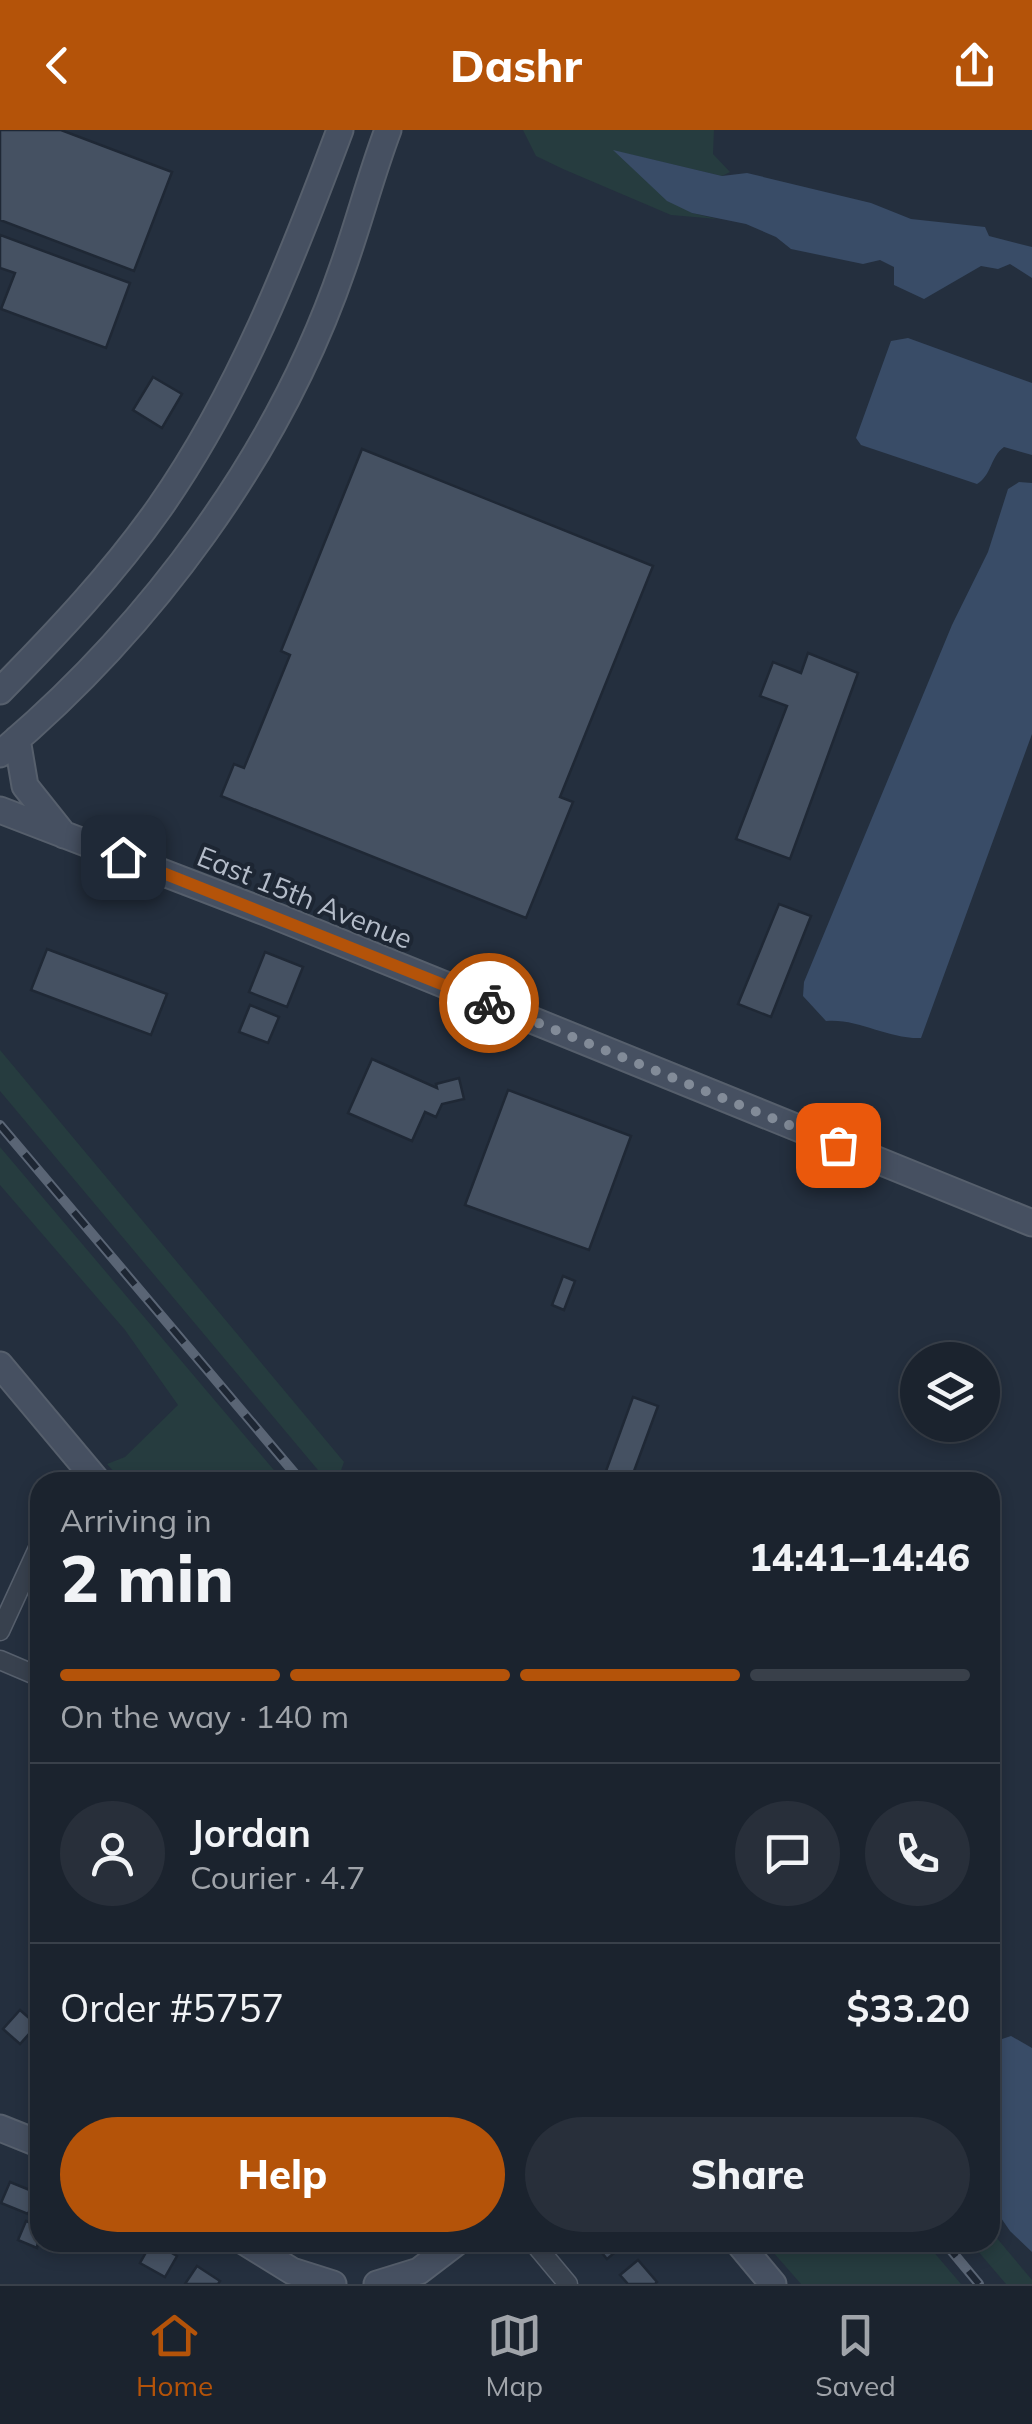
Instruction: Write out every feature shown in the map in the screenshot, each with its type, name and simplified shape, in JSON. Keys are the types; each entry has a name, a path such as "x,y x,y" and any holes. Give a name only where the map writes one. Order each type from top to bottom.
{"main road":[{"path":"0,691 118,564 204,437 272,303 340,130"},
{"path":"64,834 25,786 9,747 130,629 250,459 280,406 342,268 388,130"},
{"path":"0,703 26,666"},
{"name":"East 15th Avenue","path":"0,810 316,932 1032,1223"},
{"path":"0,1365 90,1472"},
{"path":"0,2128 30,2140"},
{"path":"262,2252 292,2270 333,2284"},
{"path":"377,2284 418,2271 444,2252"},
{"path":"746,2252 773,2284"}],"street":[{"path":"0,1630 30,1566"},
{"path":"0,1660 30,1673"},
{"path":"542,2252 568,2284"}],"green space":[{"path":"523,130 714,130 713,154 730,172 722,176 615,151 692,213 717,219 671,215 563,169 536,156"},
{"path":"0,1050 344,1462 340,1472 320,1472 0,1091"},
{"path":"0,1147 276,1472 114,1472 107,1464 125,1457 178,1405 125,1330 0,1185"},
{"path":"1000,2242 1032,2280 1032,2284 1006,2284 979,2252 1000,2252"},
{"path":"773,2252 934,2252 961,2284 801,2284"}],"water":[{"path":"613,150 722,176 747,173 871,203 911,219 985,227 989,236 1032,247 1032,278 1010,264 998,269 981,266 924,299 894,285 894,267 880,260 863,264 791,249 776,237 746,224 692,213 667,201"},
{"path":"908,338 1032,383 1032,455 1004,447 977,484 861,445 856,438 891,341"},
{"path":"1019,482 1032,483 1032,734 921,1038 826,1021 803,996 804,982 952,625 988,552 1008,489"},
{"path":"1011,2036 1032,2048 1032,2252 1000,2216 1000,2038"}],"building":[{"path":"0,130 61,130 172,172 134,271 0,220"},
{"path":"0,235 130,283 106,348 1,309 15,273 0,268"},
{"path":"153,377 182,394 162,428 133,410"},
{"path":"362,449 653,566 560,797 573,802 526,918 221,796 234,764 244,768 290,655 281,651"},
{"path":"808,653 858,673 790,859 736,839 787,706 760,696 773,662 801,673"},
{"path":"779,904 811,916 771,1017 738,1004"},
{"path":"47,949 167,994 151,1035 31,990"},
{"path":"265,952 303,967 287,1007 249,992"},
{"path":"250,1005 279,1017 268,1043 239,1032"},
{"path":"372,1059 437,1088 436,1084 459,1078 464,1099 442,1104 436,1117 425,1112 412,1141 348,1113"},
{"path":"508,1090 631,1136 589,1250 465,1205"},
{"path":"563,1276 575,1281 564,1310 552,1305"},
{"path":"633,1397 658,1406 634,1472 606,1472"},
{"path":"20,2010 30,2019 30,2033 20,2044 3,2029"},
{"path":"10,2182 30,2190 28,2214 1,2203"},
{"path":"26,2221 30,2222 30,2245 18,2240"},
{"path":"146,2252 170,2252 177,2256 165,2277 140,2263"},
{"path":"638,2260 655,2284 628,2284 620,2275"},
{"path":"197,2266 220,2281 218,2284 185,2284"}],"railway":[{"path":"0,1125 294,1472"},
{"path":"952,2252 979,2284"}],"way so far":[{"path":"489,1003 838,1145"}],"route":[{"path":"123,857 489,1003"}]}
